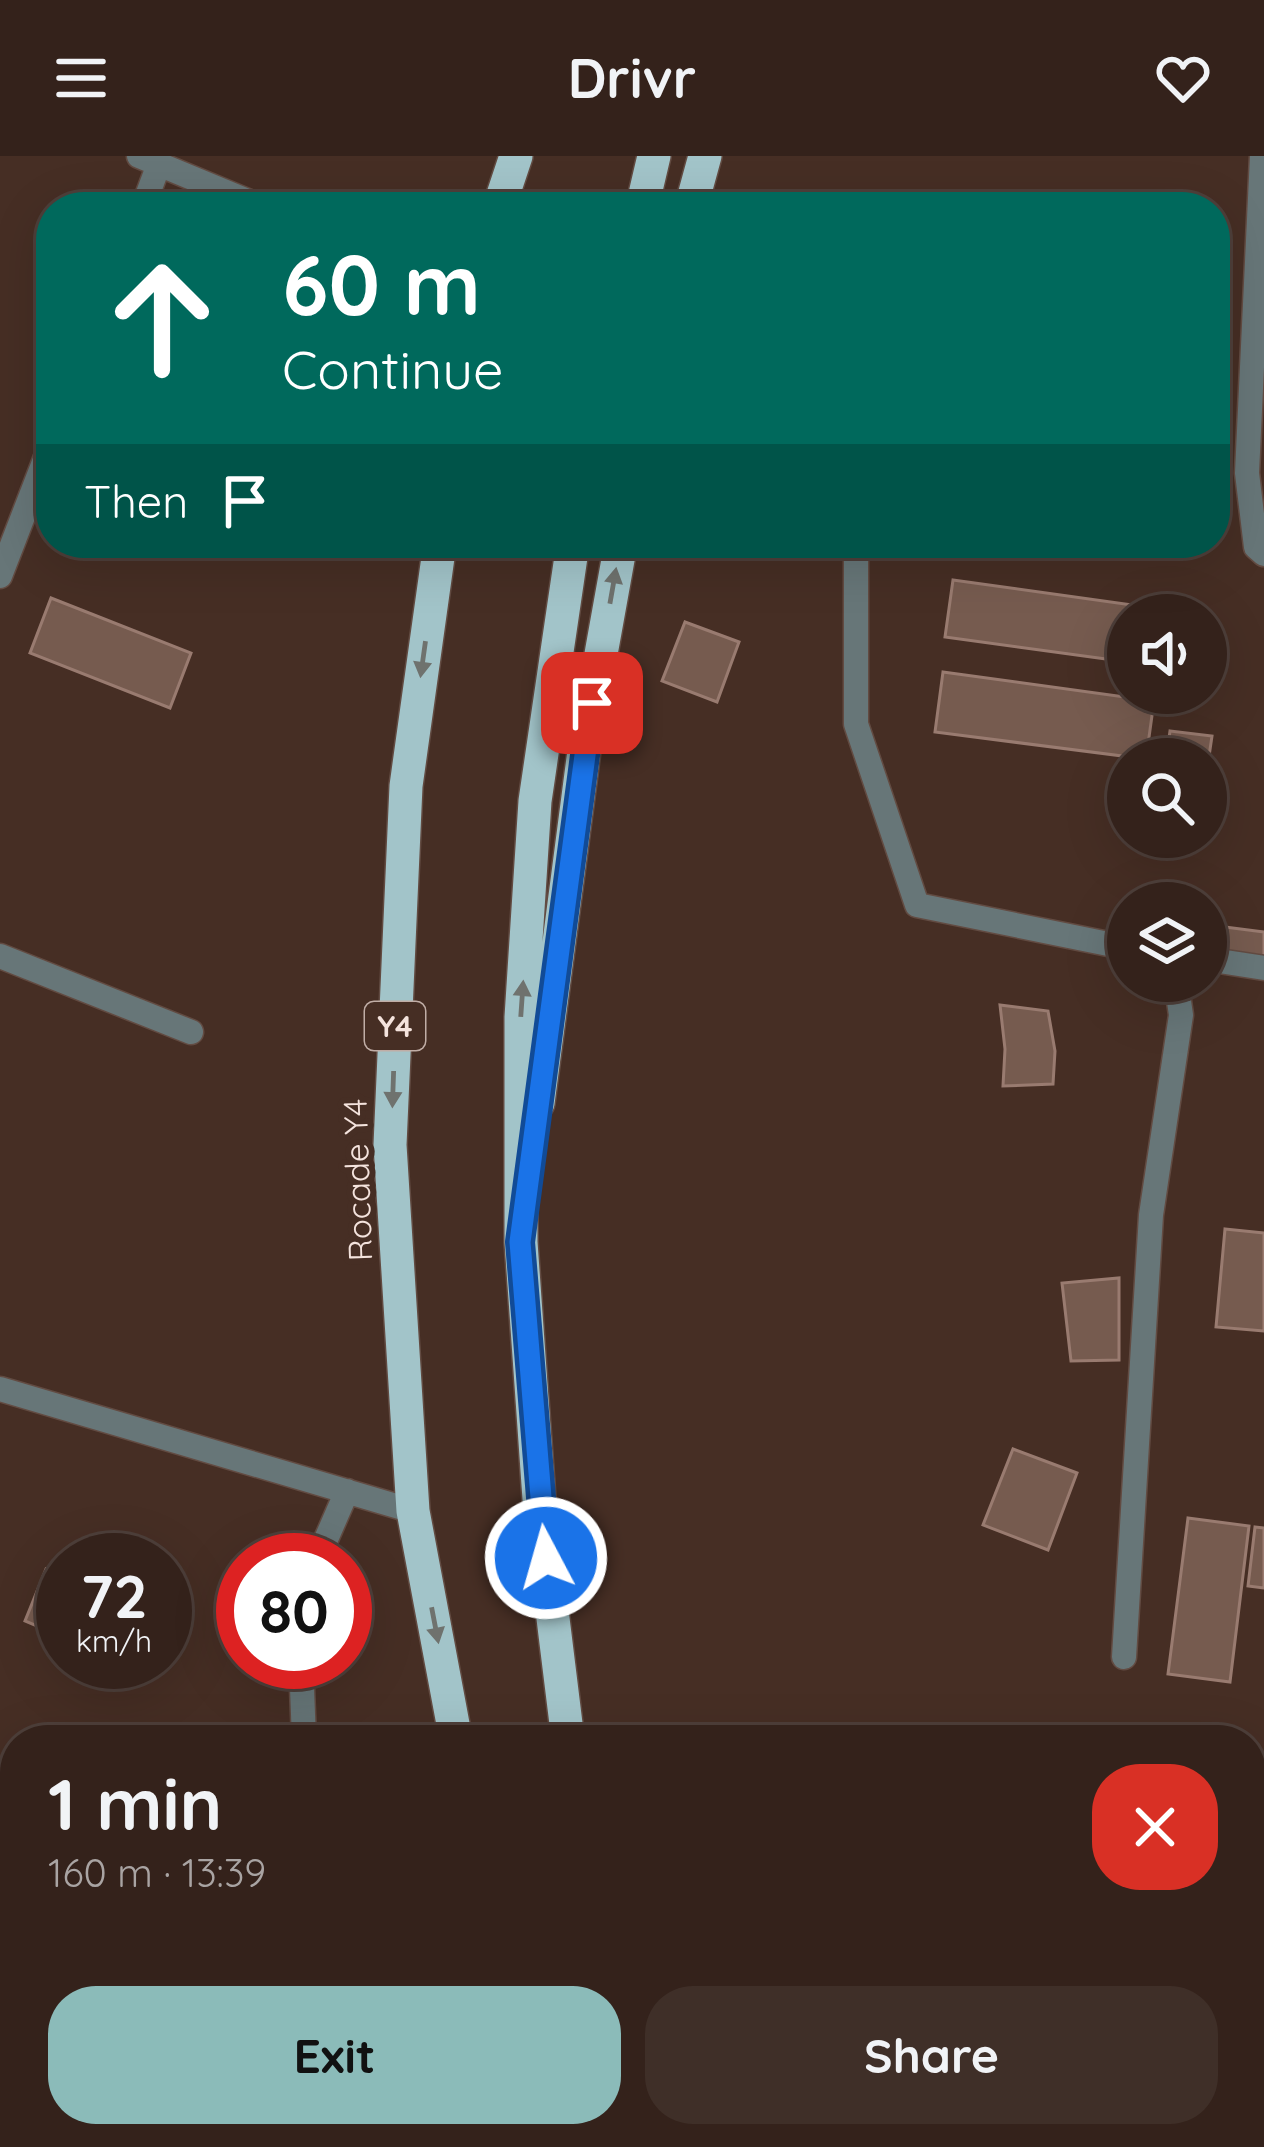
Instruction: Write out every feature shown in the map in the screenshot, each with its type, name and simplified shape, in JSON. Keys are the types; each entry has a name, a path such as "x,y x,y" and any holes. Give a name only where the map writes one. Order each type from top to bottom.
{"highway":[{"path":"487,192 491,156"},
{"path":"504,192 516,156"},
{"path":"646,192 654,156"},
{"path":"696,192 705,156"},
{"name":"Rocade Y4","path":"438,558 406,786 390,1145 413,1511 453,1725"},
{"path":"566,1725 540,1513 520,1242 520,1017 535,801 572,558"},
{"path":"520,1242 585,743 618,558"}],"street":[{"path":"1262,156 1246,473 1256,547 1264,554"},
{"path":"145,192 150,160 226,192"},
{"path":"0,576 36,483"},
{"path":"856,558 856,724 917,905 1107,944"},
{"path":"0,956 191,1032"},
{"path":"1227,962 1264,968"},
{"path":"1124,1658 1151,1215 1178,1002"},
{"path":"0,1389 413,1511"},
{"path":"329,1533 347,1491"},
{"path":"303,1689 304,1725"}],"building":[{"path":"953,580 1107,601 1107,659 945,637"},
{"path":"51,598 191,653 170,708 30,653"},
{"path":"685,622 739,642 717,702 662,681"},
{"path":"943,672 1107,695 1107,714 1152,714 1149,738 1107,738 1107,754 935,732"},
{"path":"1170,731 1212,736 1212,738 1169,738"},
{"path":"1227,927 1264,932 1264,963 1227,959"},
{"path":"1000,1005 1048,1011 1055,1051 1053,1084 1003,1086"},
{"path":"1225,1229 1264,1233 1264,1331 1216,1327"},
{"path":"1119,1278 1119,1360 1071,1361 1062,1283"},
{"path":"1013,1449 1077,1473 1048,1550 983,1525"},
{"path":"1188,1518 1249,1526 1230,1682 1168,1674"},
{"path":"1255,1527 1264,1528 1264,1588 1248,1586"},
{"path":"36,1594 36,1626 25,1621"}],"route":[{"path":"546,1558 520,1242 592,703"}]}
